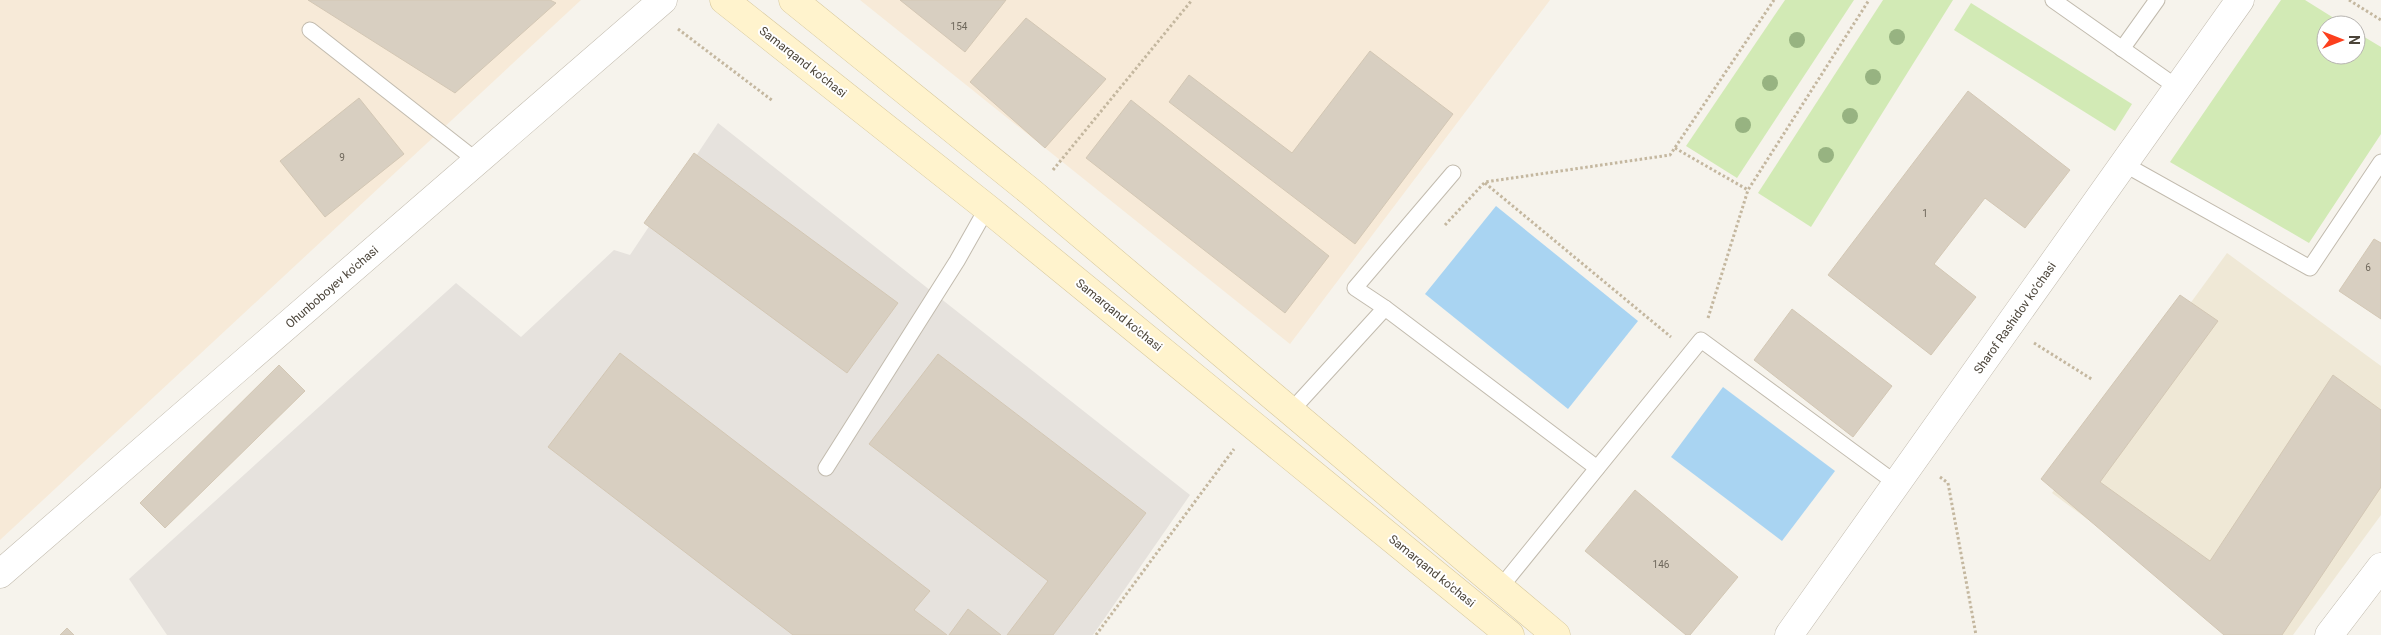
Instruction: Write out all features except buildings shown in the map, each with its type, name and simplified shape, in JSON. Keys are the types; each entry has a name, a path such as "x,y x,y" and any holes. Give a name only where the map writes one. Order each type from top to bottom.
{"main road":[{"name":"Samarqand ko'chasi","path":"724,0 987,208 1510,635"},
{"path":"793,0 1024,188 1556,635"}],"street":[{"name":"Sharof Rashidov ko’chasi","path":"1789,635 2239,1"},
{"name":"Ohunboboyev ko'chasi","path":"0,574 657,5"},
{"path":"2328,635 2381,567"}],"lane":[{"path":"2122,49 2157,0"},
{"path":"2057,1 2178,88"},
{"path":"310,30 477,161"},
{"path":"2124,164 2310,268 2381,162"},
{"path":"1453,173 1355,288 1385,308 1597,468"},
{"path":"826,468 957,261 987,208"},
{"path":"1291,411 1385,308"},
{"path":"1500,588 1701,340 1897,484"}],"path":[{"path":"1050,173 1192,0"},
{"path":"1439,231 1485,182 1670,156 1774,0"},
{"path":"1701,340 1748,190 1869,0"},
{"path":"2349,0 2381,20"},
{"path":"657,5 773,101"},
{"path":"1675,148 1748,190"},
{"path":"1485,182 1690,353"},
{"path":"2008,327 2093,380"},
{"path":"1096,635 1252,424"},
{"path":"1948,483 1976,635"}],"shaded area":[{"path":"0,0 581,0 0,540"},
{"path":"860,0 1550,0 1290,344"},
{"path":"718,123 1190,495 1093,635 167,635 129,579 456,283 521,337 614,250 630,255"},
{"path":"2227,253 2381,366 2381,515 2293,635 2244,635 2052,493"}],"green space":[{"path":"1785,0 1854,0 1737,178 1686,146"},
{"path":"1883,0 1953,0 1811,227 1758,193"},
{"path":"2281,0 2305,0 2329,15 2316,15 2316,65 2366,65 2366,38 2381,47 2381,134 2309,243 2170,162"},
{"path":"1971,3 2132,104 2115,131 1954,30"}],"water":[{"path":"1496,206 1638,321 1568,409 1425,294"},
{"path":"1723,387 1835,471 1782,541 1671,457"}]}
